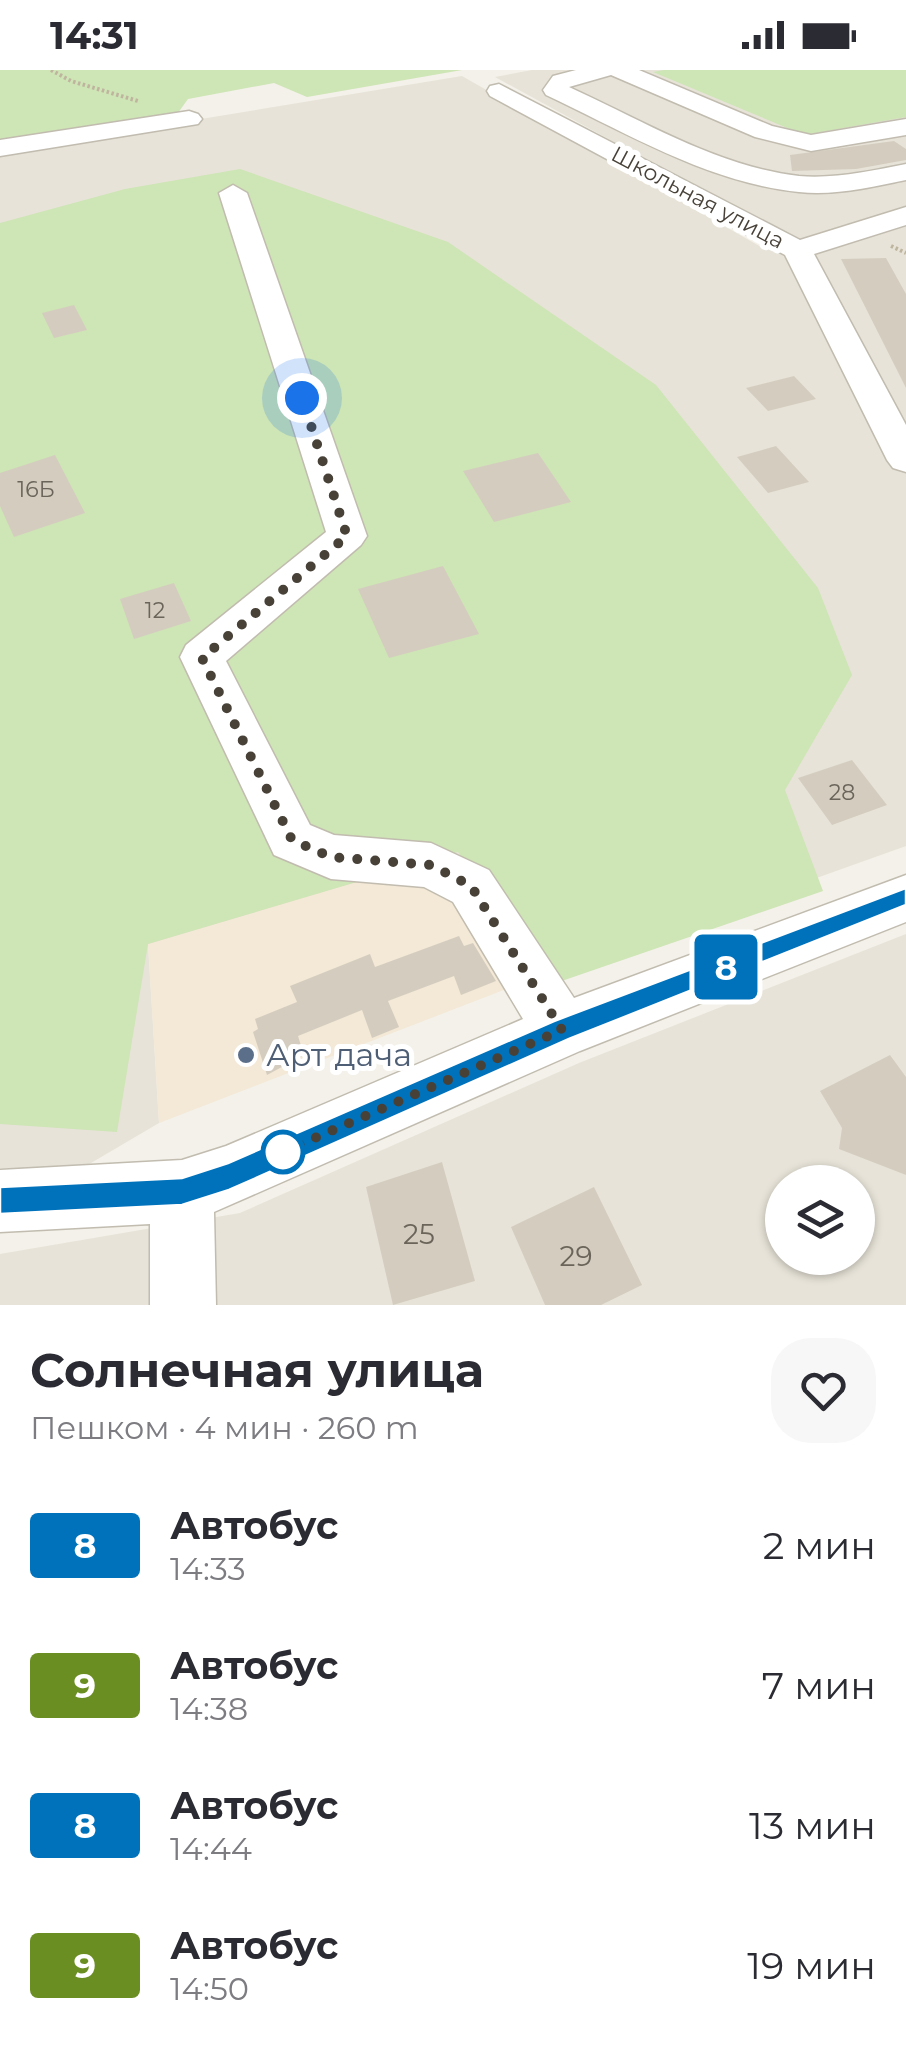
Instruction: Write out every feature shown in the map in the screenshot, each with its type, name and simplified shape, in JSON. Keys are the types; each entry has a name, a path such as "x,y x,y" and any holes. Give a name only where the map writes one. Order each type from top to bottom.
{"street":[{"path":"604,70 561,80 555,90 724,164 802,184 906,172"},
{"path":"619,70 764,132 811,142 906,126"},
{"name":"Школьная улица","path":"499,90 798,250 899,218"},
{"path":"0,148 187,119"},
{"path":"724,164 713,172 784,205 794,207 845,197 899,218"},
{"path":"233,192 347,536 202,658 292,840 331,857 431,865 471,886 562,1030"},
{"path":"798,250 906,460"},
{"path":"1,1199 182,1191 229,1176 562,1030 906,898"},
{"path":"182,1191 183,1305"}],"path":[{"path":"50,70 187,119"}],"shaded area":[{"path":"532,70 906,70 906,846 514,986 148,944 159,1123 74,1173 0,1168 0,152 462,76 766,250 795,241 495,77"},
{"name":"Арт дача","path":"399,869 463,896 514,986 159,1123 148,944"},
{"path":"906,934 906,1305 0,1305 0,1254 240,1213 579,1063"}],"green space":[{"path":"0,70 462,70 307,97 274,83 188,99 175,117 0,143"},
{"path":"906,70 906,117 804,135 653,72"},
{"path":"240,169 448,242 656,385 818,588 852,675 785,790 823,891 553,984 458,852 148,944 117,1132 0,1124 0,223 125,189"}],"building":[{"path":"894,141 906,149 906,160 856,169 792,171 790,155"},
{"path":"886,258 906,294 906,388 841,259"},
{"path":"74,305 87,330 54,338 42,313"},
{"path":"794,376 816,399 768,411 746,388"},
{"path":"776,446 809,482 768,493 737,457"},
{"path":"538,453 571,502 494,522 463,471"},
{"path":"55,455 85,513 14,537 0,506 0,473"},
{"path":"443,566 479,634 389,658 358,589"},
{"path":"174,583 191,621 134,639 120,599"},
{"path":"852,760 887,805 832,825 798,778"},
{"path":"459,936 464,946 473,943 496,981 461,995 454,976 388,1001 399,1027 372,1038 362,1010 298,1036 304,1055 267,1075 253,1032 258,1029 255,1019 297,1002 290,986 370,954 375,967"},
{"path":"890,1055 906,1077 906,1175 839,1149 842,1128 820,1091"},
{"path":"442,1162 475,1281 393,1305 366,1187"},
{"path":"594,1187 642,1285 601,1305 545,1305 511,1227"}],"bus line":[{"name":"8","path":"0,1201 182,1191 229,1176 562,1030 906,898"}],"place":[{"name":"Арт дача","path":"246,1055"}],"route":[{"path":"283,1152 562,1030 471,886 431,865 331,857 292,840 202,658 347,536 302,398"}]}
